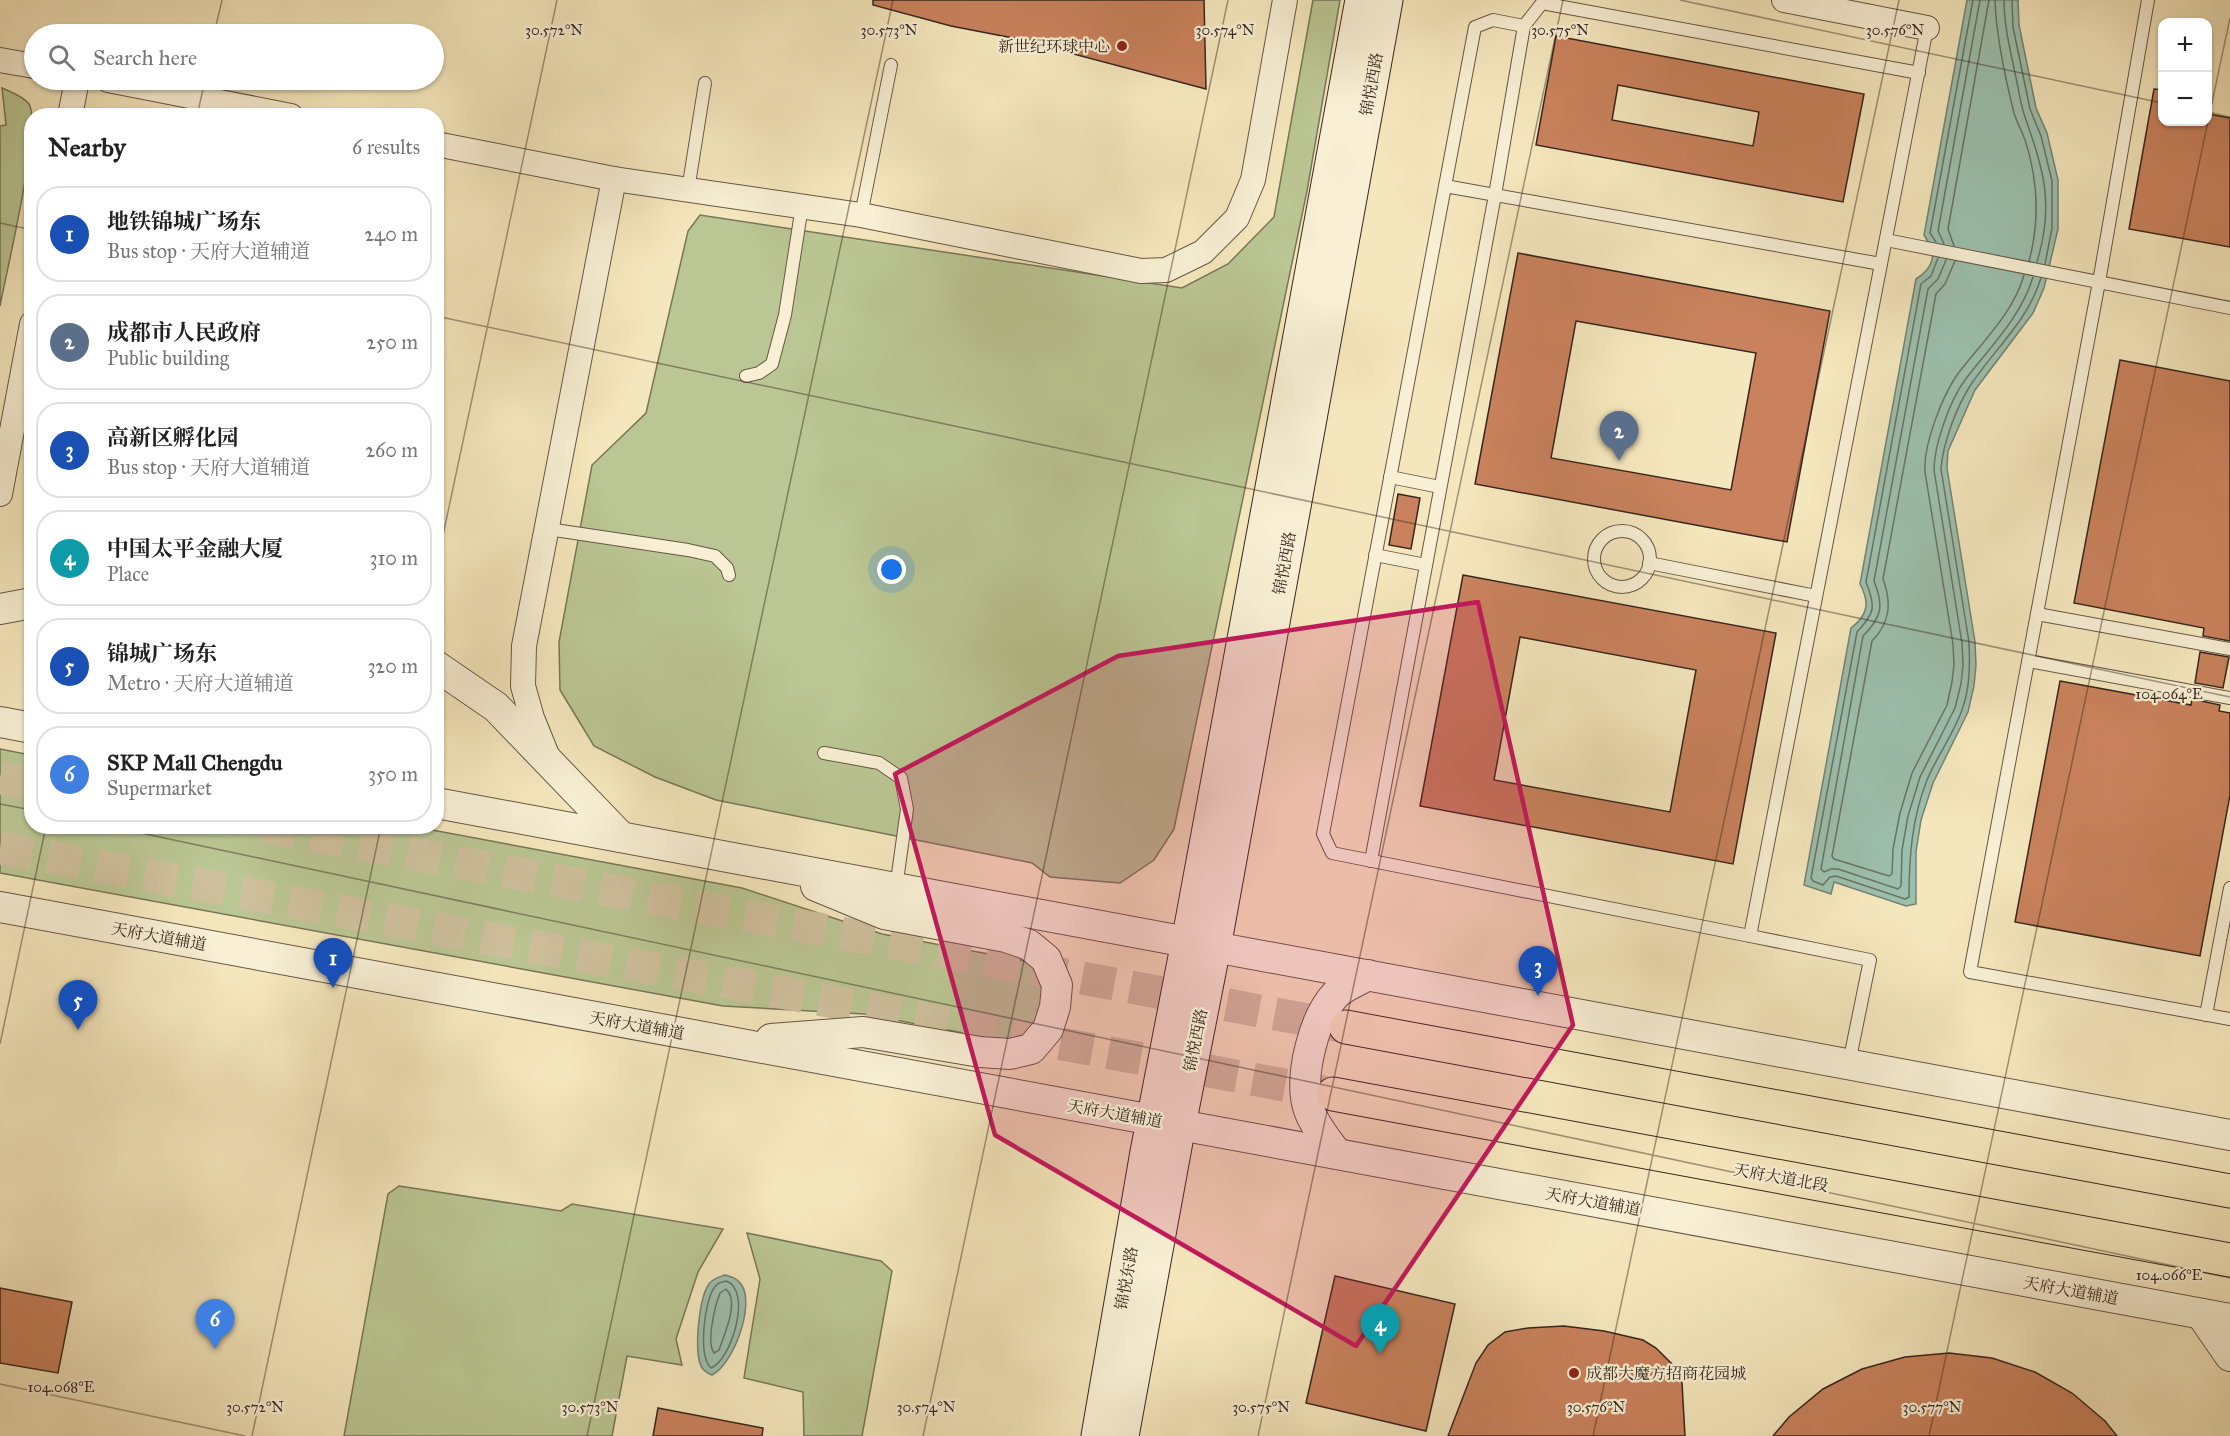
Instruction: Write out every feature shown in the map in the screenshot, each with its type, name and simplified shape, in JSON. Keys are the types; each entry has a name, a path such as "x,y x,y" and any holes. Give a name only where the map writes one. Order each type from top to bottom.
{"main road":[{"name":"锦悦西路","path":"1201,944 1362,0"},
{"name":"锦悦西路","path":"1166,1122 1386,0"},
{"path":"1346,1027 2230,1191"},
{"name":"天府大道北段","path":"1333,1094 2230,1260"},
{"name":"锦悦东路","path":"1098,1436 1166,1122"},
{"name":"锦悦东路","path":"1122,1436 1166,1122"}],"street":[{"path":"444,146 614,179 861,215 1141,271 1166,270 1203,252 1237,218 1253,180 1285,0"},
{"path":"1784,0 1927,28"},
{"path":"0,60 24,64"},
{"path":"72,108 75,90"},
{"path":"159,90 250,108"},
{"path":"550,762 532,718 523,686 524,646 614,179"},
{"path":"0,494 24,366"},
{"path":"0,609 24,604"},
{"path":"444,671 496,707 621,837"},
{"path":"0,722 24,726"},
{"path":"444,804 2230,1135"},
{"path":"729,1042 863,1032 980,1052 1010,1054 1031,1049 1048,1029 1055,1007 1057,985 1050,968 1046,959 1029,945 1006,937 884,914 763,863"},
{"name":"天府大道辅道","path":"0,907 2230,1319"},
{"path":"1337,1154 1320,1131 1308,1107 1305,1075 1322,1015 1336,993 1368,975"},
{"path":"2201,1314 2230,1356"}],"lane":[{"path":"2148,0 2099,282 1970,972 2230,1019"},
{"path":"1371,861 1495,195 1524,26 1542,3 1919,73"},
{"path":"1524,26 1493,20 1475,27 1323,834 1332,853 1870,960 1848,1064"},
{"path":"1750,936 1927,28"},
{"path":"861,215 891,65"},
{"path":"688,190 705,83"},
{"path":"1445,186 1881,264"},
{"path":"746,376 759,373 772,364 784,315 802,206"},
{"path":"1886,240 2230,308"},
{"path":"1390,477 1440,487"},
{"path":"548,529 715,556 727,568 729,575"},
{"path":"1622,530 1631,532 1646,544 1649,562 1641,579 1625,586 1616,586 1601,578 1596,570 1594,552 1604,536 1622,530"},
{"path":"1375,555 1426,565"},
{"path":"1649,562 1816,596"},
{"path":"2037,614 2230,649"},
{"path":"2028,661 2230,698"},
{"path":"824,753 879,763 901,778 907,809 896,888"},
{"path":"2206,1015 2230,888"}],"highlighted area":[{"path":"1478,602 1573,1025 1356,1346 995,1135 895,774 1118,656"}],"shaded area":[{"path":"1313,0 1340,0 1307,191 1174,829 1154,860 1120,883 1050,877 1032,863 716,800 655,777 594,746 560,690 559,642 592,465 646,413 688,231 700,215 1182,288 1228,264 1274,217"},
{"path":"2,88 17,94 29,104 30,108 24,108 24,184 0,306 0,126 6,125"},
{"path":"0,749 24,754 24,834 444,832 742,888 882,934 1021,960 1033,965 1046,977 1049,992 1047,1022 1016,1043 864,1014 723,1006 0,873"},
{"path":"399,1186 561,1211 572,1204 723,1229 698,1272 676,1339 682,1365 627,1356 612,1436 344,1436 388,1194"},
{"path":"747,1233 881,1261 892,1271 862,1436 804,1436 803,1392 744,1378 760,1279"}],"water":[{"path":"1967,0 2018,0 2019,25 2036,108 2047,133 2058,180 2058,229 2044,288 2033,313 1975,390 1948,451 1947,468 1975,642 1976,665 1968,712 1933,783 1921,820 1916,852 1916,904 1906,906 1834,882 1831,894 1804,885 1851,628 1861,618 1866,608 1860,584 1916,279 1927,270 1932,260 1931,248 1924,235"},
{"path":"725,1275 736,1279 741,1284 745,1293 746,1305 740,1333 734,1347 728,1359 712,1375 703,1369 699,1358 700,1312 709,1284 714,1279"}],"building":[{"name":"新世纪环球中心","path":"873,0 1204,0 1206,89 1013,38 951,26 873,5"},
{"path":"1556,36 1864,94 1843,202 1536,145","holes":["1618,85 1759,112 1753,146 1612,120"]},
{"path":"2154,89 2158,89 2158,126 2212,126 2212,115 2230,118 2230,247 2129,229"},
{"path":"1518,253 1830,311 1787,542 1475,484","holes":["1576,321 1756,353 1731,490 1551,458"]},
{"path":"2120,360 2230,381 2230,641 2203,636 2204,628 2074,603"},
{"path":"1398,494 1420,498 1411,549 1389,545"},
{"path":"1463,575 1776,633 1733,864 1420,806","holes":["1520,637 1696,670 1670,812 1494,780"]},
{"path":"2200,652 2229,657 2223,688 2195,683"},
{"path":"2060,681 2191,705 2192,699 2220,705 2219,711 2230,713 2230,795 2200,956 2015,922"},
{"path":"1335,1276 1455,1304 1426,1431 1306,1403"},
{"path":"0,1288 72,1302 58,1373 0,1363"},
{"name":"成都大魔方招商花园城","path":"1564,1326 1604,1331 1643,1340 1656,1348 1671,1363 1682,1383 1685,1436 1448,1436 1476,1363 1488,1345 1505,1332"},
{"path":"1949,1353 1992,1358 2035,1372 2072,1393 2105,1421 2117,1436 1773,1436 1789,1417 1823,1389 1862,1369 1905,1357"},
{"path":"658,1408 763,1428 762,1436 653,1436"}],"tunnel":[{"path":"0,778 24,782"},
{"path":"306,834 1346,1027"},
{"path":"0,848 1333,1094"}],"place":[{"name":"新世纪环球中心","path":"1122,46"},
{"name":"成都市人民政府","path":"1619,461"},
{"name":"地铁锦城广场东","path":"333,988"},
{"name":"高新区孵化园","path":"1538,996"},
{"name":"锦城广场东","path":"78,1030"},
{"name":"SKP Mall Chengdu","path":"215,1349"},
{"name":"中国太平金融大厦","path":"1380,1354"},
{"name":"成都大魔方招商花园城","path":"1574,1373"}]}
